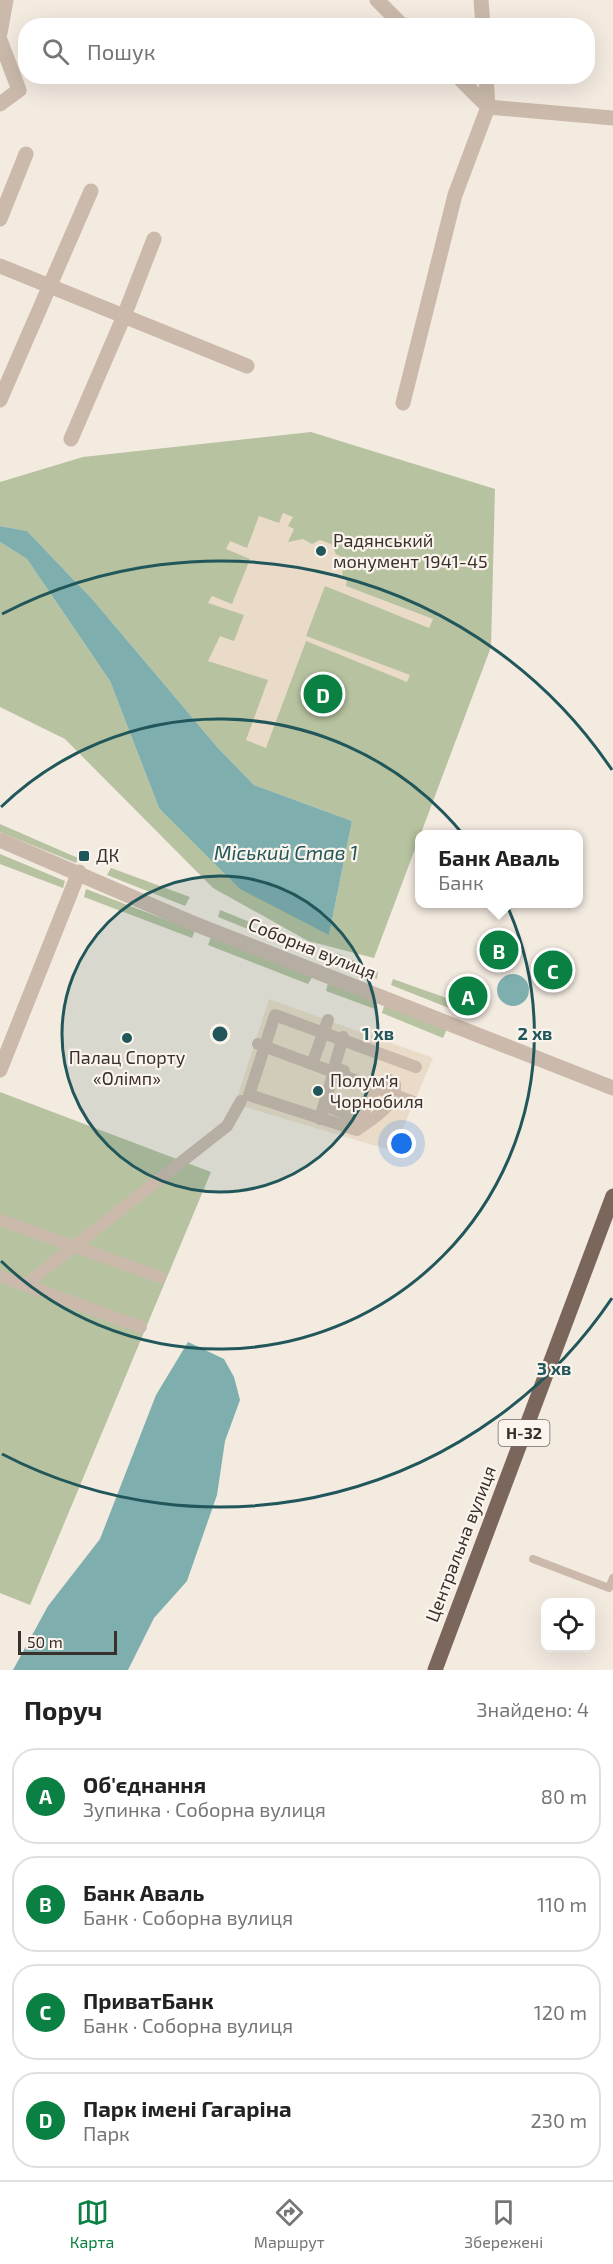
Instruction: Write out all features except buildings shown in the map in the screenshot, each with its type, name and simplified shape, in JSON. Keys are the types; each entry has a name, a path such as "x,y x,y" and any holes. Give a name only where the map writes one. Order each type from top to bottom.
{"main road":[{"name":"Центральна вулиця","path":"435,1670 613,1196"}],"street":[{"path":"0,33 6,0"},
{"path":"377,0 395,18"},
{"path":"481,0 482,18"},
{"path":"0,40 19,90 0,104"},
{"path":"465,84 488,107 613,118"},
{"path":"403,403 455,195 488,107 487,84"},
{"path":"0,219 26,154"},
{"path":"0,400 92,191"},
{"path":"71,439 124,316 154,239"},
{"path":"0,266 247,366"},
{"name":"Соборна вулиця","path":"0,840 79,872 190,922 613,1088"},
{"path":"0,1070 79,872"},
{"path":"359,1125 376,1088 382,1081 389,1080 395,1084 396,1090 387,1108 359,1125 320,1119 249,1095 275,1015 416,1067"},
{"path":"312,1064 327,1020"},
{"path":"343,1037 334,1068 356,1075 358,1081"},
{"path":"257,1044 414,1102"},
{"path":"320,1119 334,1072"},
{"path":"25,1285 227,1125 241,1101"},
{"path":"324,1105 359,1125"},
{"path":"0,1220 160,1277"},
{"path":"0,1276 141,1327"}],"lane":[{"path":"533,1559 609,1588 613,1578"}],"green space":[{"path":"311,432 495,489 491,647 422,830 415,830 415,849 374,958 308,941 213,888 65,739 0,707 0,542 27,559 110,681 159,808 329,935 352,821 254,785 218,748 93,600 27,531 0,526 0,482 83,457"},
{"path":"0,824 78,858 76,863 0,832"},
{"path":"0,854 65,881 63,888 0,864"},
{"path":"111,868 190,897 185,906 107,875"},
{"path":"86,889 195,931 192,938 84,897"},
{"path":"220,910 255,924 250,930 218,917"},
{"path":"211,937 313,976 308,984 208,945"},
{"path":"337,953 378,972 377,979 334,963"},
{"path":"393,979 452,1000 449,1008 391,985"},
{"path":"328,982 377,1002 375,1009 326,991"},
{"path":"384,1006 447,1029 443,1038 382,1013"},
{"path":"0,1092 211,1172 30,1605 0,1593"}],"shaded area":[{"path":"283,513 293,517 288,526 294,529 288,542 303,539 312,544 320,540 331,544 336,554 342,557 339,566 343,569 342,577 347,578 346,586 433,619 429,628 325,586 306,636 410,675 407,682 306,641 266,748 246,740 268,680 208,661 220,636 234,641 244,615 208,603 212,596 232,604 250,559 226,549 230,541 247,548 259,516 279,523"},
{"path":"269,999 433,1058 393,1151 235,1104"}],"water":[{"name":"Міський Став 1","path":"0,526 27,531 93,600 218,748 254,785 352,821 329,935 240,889 159,808 110,681 27,559 0,542"},
{"path":"513,974 524,979 529,990 524,1001 513,1006 502,1001 497,990 502,979"},
{"path":"188,1342 224,1359 234,1377 240,1400 225,1441 217,1495 187,1581 154,1618 128,1670 13,1670 48,1606 100,1539 156,1395"}],"place":[{"name":"Радянський монумент 1941-45","path":"321,551"},
{"name":"Парк імені Гагаріна","path":"323,694"},
{"name":"ДК","path":"84,856"},
{"name":"Банк Аваль","path":"499,950"},
{"name":"ПриватБанк","path":"553,970"},
{"name":"Об'єднання","path":"468,996"},
{"name":"Палац Спорту «Олімп»","path":"127,1038"},
{"name":"Полум'я Чорнобиля","path":"318,1091"}]}
